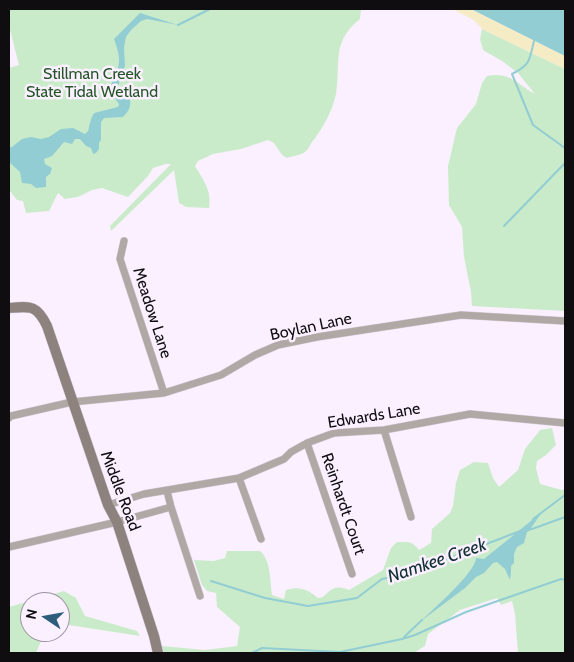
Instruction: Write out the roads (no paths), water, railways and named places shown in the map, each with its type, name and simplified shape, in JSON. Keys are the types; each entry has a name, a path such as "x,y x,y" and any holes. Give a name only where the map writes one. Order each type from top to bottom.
{"main road":[{"name":"Middle Road","path":"9,308 22,307 36,310 43,318 108,505 117,522 158,653"}],"street":[{"name":"Meadow Lane","path":"124,241 120,259 164,393"},
{"name":"Boylan Lane","path":"9,418 72,402 164,393 221,376 255,355 278,345 317,336 461,315 565,321"},
{"name":"Edwards Lane","path":"108,505 144,494 239,478 284,459 291,452 334,433 384,430 470,414 565,423"},
{"path":"384,430 411,517"},
{"name":"Reinhardt Court","path":"307,444 352,574"},
{"path":"239,478 261,539"},
{"path":"167,491 170,507 200,596"},
{"path":"9,547 117,522 170,507"}],"water":[{"path":"471,9 565,9 565,56"},
{"path":"140,13 178,25 147,19 141,21 126,37 124,48 125,66 117,90 130,98 130,106 127,113 123,117 104,118 101,122 99,149 96,153 93,154 91,148 86,146 80,139 75,139 72,144 64,142 52,156 44,159 45,164 52,168 50,174 46,177 46,187 36,188 31,184 22,183 20,172 9,162 9,147 12,147 22,139 49,137 61,129 73,128 85,134 88,131 94,113 118,107 119,104 111,89 119,60 114,39"},
{"path":"542,512 531,528 533,529 527,532 524,543 517,547 514,554 514,563 511,566 510,580 505,569 497,562 493,563 484,573 476,577 465,588 421,621 462,581 476,558 484,559"}],"waterway":[{"path":"178,25 210,9"},
{"path":"534,41 528,61 523,67 512,74 533,125 565,148"},
{"path":"504,226 565,163"},
{"name":"Namkee Creek","path":"533,519 565,495"},
{"name":"Namkee Creek","path":"532,529 565,517"},
{"name":"Namkee Creek","path":"211,581 265,598 308,606 357,598 382,579 402,575 520,531"},
{"path":"252,653 262,648 340,652 402,639 466,612 561,579 565,580"},
{"name":"Namkee Creek","path":"404,637 422,620"}],"park label":[{"name":"Stillman Creek State Tidal Wetland","path":"92,83"}]}
